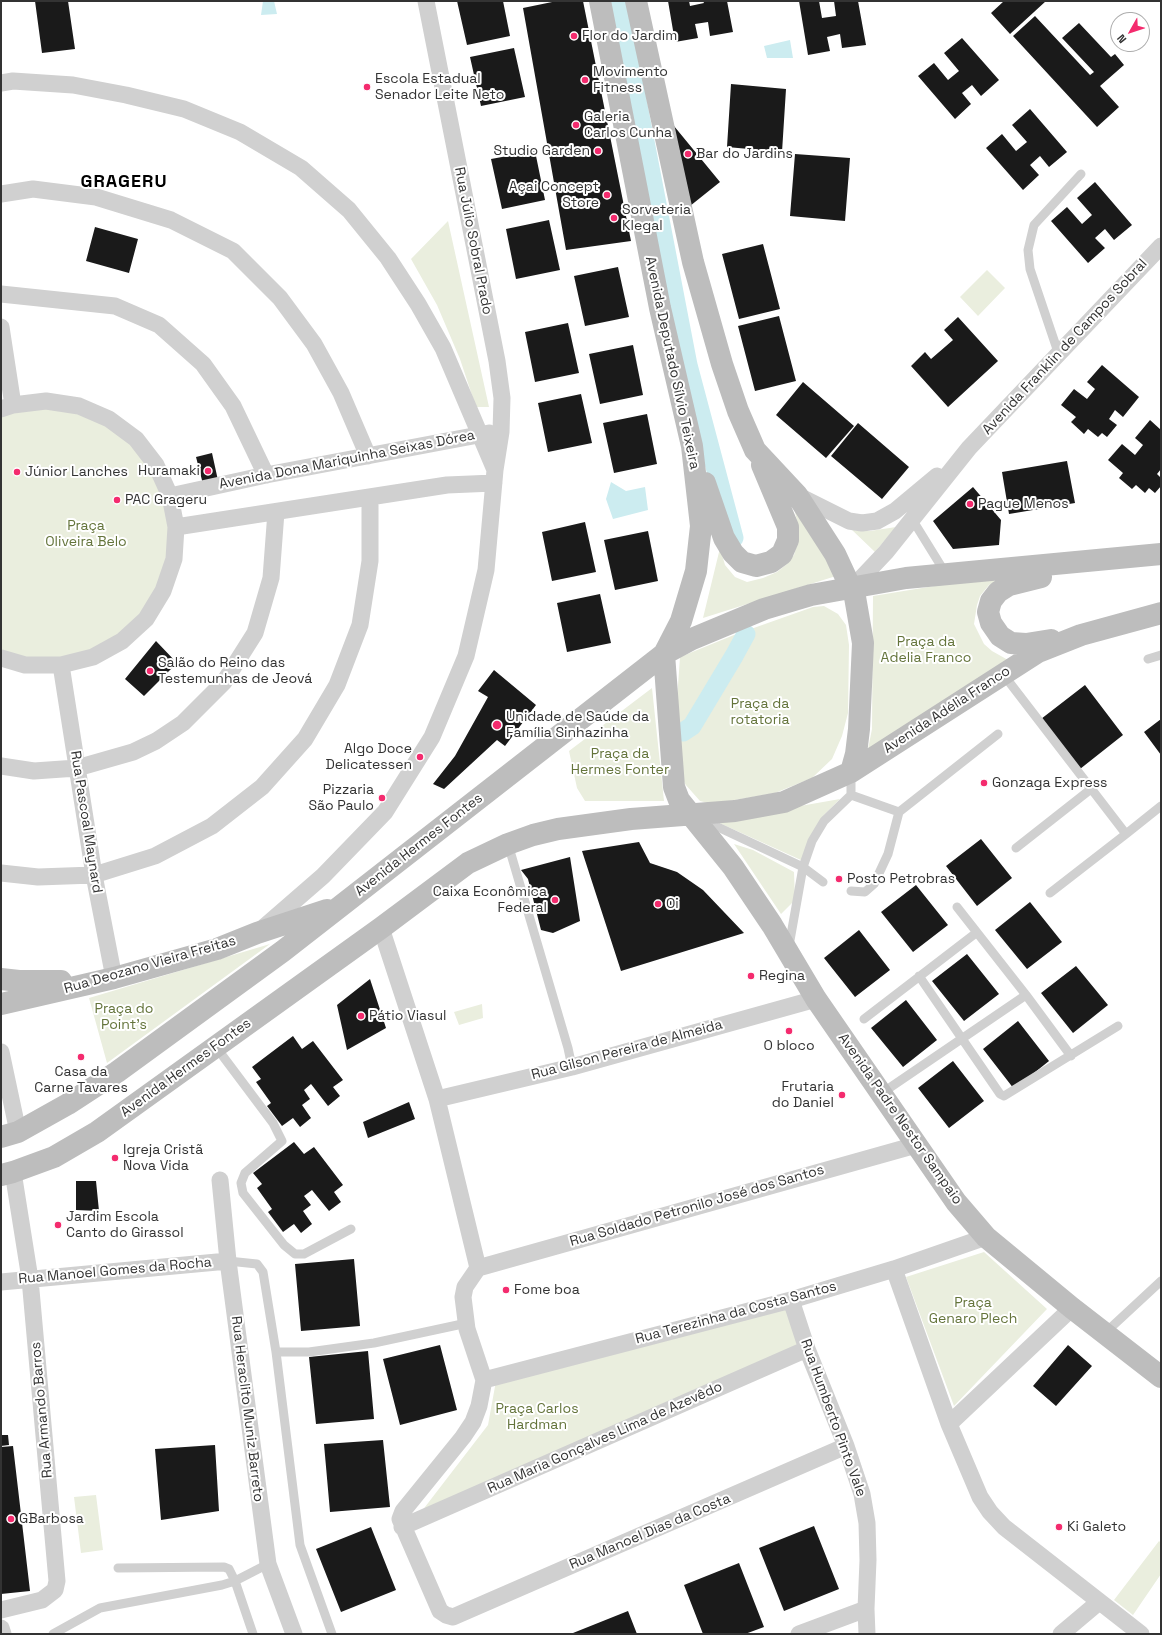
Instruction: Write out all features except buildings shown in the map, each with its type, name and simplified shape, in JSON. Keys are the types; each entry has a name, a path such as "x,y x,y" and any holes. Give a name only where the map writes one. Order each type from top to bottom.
{"main road":[{"name":"Avenida Deputado Sílvio Teixeira","path":"600,1 660,308 692,446 701,526 696,571 681,621 664,654"},
{"path":"636,1 693,262 722,364 738,411 788,527 788,540 782,554 771,562 756,566 742,562 733,553 724,538 692,446"},
{"path":"755,450 797,495 834,554 852,588 855,597 863,643 859,729 856,754 851,772"},
{"path":"852,588 906,578 1161,554"},
{"path":"1081,635 1026,644 1011,643 1000,636 991,623 988,612 991,601 998,592 1009,584 1120,559"},
{"name":"Avenida Hermes Fontes","path":"10,1134 68,1104 117,1072 283,951 344,905 664,654 692,639 764,609 811,596 852,588"},
{"name":"Avenida Adélia Franco","path":"735,811 784,802 851,772 1038,652 1081,635 1161,614"},
{"path":"664,654 674,787 679,800 691,814"},
{"name":"Avenida Hermes Fontes","path":"7,1174 54,1156 97,1132 382,928 468,862 508,844 558,828 630,819 735,811"},
{"name":"Avenida Padre Nestor Sampaio","path":"691,814 733,867 772,925 816,998 956,1202 986,1237 1072,1308 1161,1377"},
{"name":"Rua Deozano Vieira Freitas","path":"1,1004 108,979 217,949 257,933 344,905"},
{"path":"1,979 19,981 108,979"}],"street":[{"name":"Rua Júlio Sobral Prado","path":"257,933 323,876 385,812 432,737 466,656 486,570 494,476 501,432 502,398 497,361 426,1"},
{"path":"1,83 13,81 73,85 126,95 184,109 240,132 301,168 349,210 388,258 409,291 442,348 479,435 494,476 370,498 176,527"},
{"path":"1,194 33,189 96,197 171,220 233,250 280,298 314,344 341,393 368,456"},
{"name":"Avenida Franklin de Campos Sobral","path":"852,588 886,552 969,448 1161,246"},
{"path":"1,294 115,306 159,324 203,364 233,406 266,475"},
{"path":"1,327 7,407 46,401 79,406 109,419 136,439 156,466 170,496 176,527 174,560 163,591 146,619 122,641 93,657 61,665 25,665 1,658"},
{"name":"Avenida Dona Mariquinha Seixas Dórea","path":"170,496 266,475 501,432"},
{"name":"Avenida Franklin de Campos Sobral","path":"797,495 849,521 862,523 877,521 895,511 969,448"},
{"path":"1,873 38,877 94,875 156,856 212,826 262,787 305,739 337,685 360,625 370,562 370,498"},
{"path":"1,766 34,770 77,768 133,752 156,741 183,723 224,682 255,633 272,578 276,512"},
{"name":"Rua Pascoal Maynard","path":"61,665 94,875 108,979"},
{"path":"382,928 437,1099 478,1268 465,1287 463,1297 466,1323 484,1380 479,1406 473,1422 403,1511 400,1519 402,1527"},
{"name":"Rua Gilson Pereira de Almeida","path":"437,1099 572,1067 816,998"},
{"path":"1,1052 10,1134"},
{"name":"Rua Soldado Petronilo José dos Santos","path":"478,1268 916,1145"},
{"name":"Rua Armando Barros","path":"1,1610 42,1600 55,1590 57,1581 30,1280 7,1174"},
{"name":"Rua Heraclito Muniz Barreto","path":"220,1180 228,1260 268,1564 294,1634"},
{"name":"Rua Terezinha da Costa Santos","path":"484,1380 791,1300 894,1269 986,1237"},
{"name":"Rua Manoel Gomes da Rocha","path":"1,1282 228,1260"},
{"path":"894,1269 949,1424 980,1497 990,1512 1004,1527 1141,1634"},
{"name":"Rua Humberto Pinto Vale","path":"791,1300 807,1348 846,1446 862,1494 867,1523 867,1634"},
{"path":"949,1424 1072,1308"},
{"name":"Rua Maria Gonçalves Lima de Azevêdo","path":"402,1527 807,1348"},
{"name":"Rua Manoel Dias da Costa","path":"402,1527 440,1611 446,1616 453,1617 846,1446"},
{"path":"1061,1634 1099,1602"},
{"path":"799,1634 866,1609"},
{"path":"1,1628 3,1634"}],"lane":[{"path":"1059,355 1030,269 1028,250 1034,225 1081,174"},
{"path":"912,519 946,574"},
{"path":"1148,659 1161,655"},
{"path":"1003,674 1126,834"},
{"path":"851,891 865,892 874,884 888,854 899,812 998,734"},
{"path":"788,952 803,867 812,841 824,821 851,795 851,772"},
{"path":"1016,848 1091,789"},
{"path":"851,795 899,812"},
{"path":"1050,893 1161,806"},
{"path":"691,814 725,832 803,867 823,882"},
{"path":"508,844 568,1048 572,1067"},
{"path":"957,907 1026,995 1071,1056"},
{"path":"864,1019 976,932"},
{"path":"918,976 1000,1094 1004,1096 1118,1026"},
{"path":"882,1093 1026,995"},
{"path":"216,1047 274,1123 282,1141 246,1173 241,1183 243,1193 284,1245 295,1254 304,1254 352,1229"},
{"path":"228,1260 257,1264 261,1269 266,1283 300,1545 332,1634"},
{"path":"1105,1333 1161,1281"},
{"path":"276,1352 309,1352 374,1343 466,1323"},
{"path":"53,1634 100,1608 235,1581 268,1564"},
{"path":"118,1568 224,1567 229,1569 235,1581 253,1634"}],"green space":[{"path":"448,221 489,407 476,407 460,359 437,305 411,259"},
{"path":"987,270 1005,288 978,316 960,297"},
{"name":"Praça Oliveira Belo","path":"68,407 109,423 143,452 165,491 172,535 163,579 140,617 106,645 64,659 24,659 1,652 1,413"},
{"path":"793,503 836,576 703,618 720,548 725,565 735,577 747,582 763,578 777,572 787,564 794,555 799,538"},
{"path":"896,527 875,552 851,529 858,531 870,531"},
{"name":"Praça da Adelia Franco","path":"1008,574 989,585 980,596 974,624 984,644 992,651 1008,660 868,749 872,729 873,596"},
{"name":"Praça da rotatoria","path":"824,606 838,614 846,625 849,645 848,713 842,736 832,759 812,778 775,793 712,804 700,801 685,784 680,770 676,714 680,657 734,635 813,607"},
{"name":"Praça da Hermes Fonter","path":"652,688 664,801 585,801 577,788 569,751"},
{"path":"840,799 824,815 801,860 715,821"},
{"path":"734,844 753,850 794,872 795,900 781,914"},
{"name":"Praça do Point's","path":"270,944 107,1063 89,998"},
{"path":"482,1004 483,1018 459,1025 454,1012"},
{"name":"Praça Genaro Plech","path":"984,1252 1047,1309 954,1406 906,1277"},
{"name":"Praça Carlos Hardman","path":"790,1302 805,1347 415,1520 488,1425 496,1381"},
{"path":"96,1495 103,1550 81,1553 74,1497"},
{"path":"1159,1541 1161,1543 1161,1574 1133,1615 1114,1600"}],"water":[{"path":"263,1 274,1 277,14 261,15"},
{"path":"790,40 793,58 767,58 764,46"},
{"path":"611,482 626,491 645,487 648,510 613,519 606,499"}],"waterway":[{"path":"618,1 688,365 734,538"},
{"path":"683,732 692,726 746,634"}],"place":[{"name":"Flor do Jardim","path":"574,36"},
{"name":"Movimento Fitness","path":"585,80"},
{"name":"Escola Estadual Senador Leite Neto","path":"367,87"},
{"name":"Galeria Carlos Cunha","path":"576,125"},
{"name":"Studio Garden","path":"598,151"},
{"name":"Bar do Jardins","path":"688,154"},
{"name":"Açai Concept Store","path":"607,195"},
{"name":"Sorveteria Klegal","path":"614,218"},
{"name":"Huramaki","path":"208,471"},
{"name":"Júnior Lanches","path":"17,472"},
{"name":"PAC Grageru","path":"117,500"},
{"name":"Pague Menos","path":"970,504"},
{"name":"Salão do Reino das Testemunhas de Jeová","path":"150,671"},
{"name":"Unidade de Saúde da Família Sinhazinha","path":"497,725"},
{"name":"Algo Doce Delicatessen","path":"420,757"},
{"name":"Gonzaga Express","path":"984,783"},
{"name":"Pizzaria São Paulo","path":"382,798"},
{"name":"Posto Petrobras","path":"839,879"},
{"name":"Caixa Econômica Federal","path":"555,900"},
{"name":"Oi","path":"658,904"},
{"name":"Regina","path":"751,976"},
{"name":"Pátio Viasul","path":"361,1016"},
{"name":"O bloco","path":"789,1031"},
{"name":"Casa da Carne Tavares","path":"81,1057"},
{"name":"Frutaria do Daniel","path":"842,1095"},
{"name":"Igreja Cristã Nova Vida","path":"115,1158"},
{"name":"Jardim Escola Canto do Girassol","path":"58,1225"},
{"name":"Fome boa","path":"506,1290"},
{"name":"GBarbosa","path":"11,1519"},
{"name":"Ki Galeto","path":"1059,1527"}],"district":[{"name":"GRAGERU","path":"124,182"}]}
